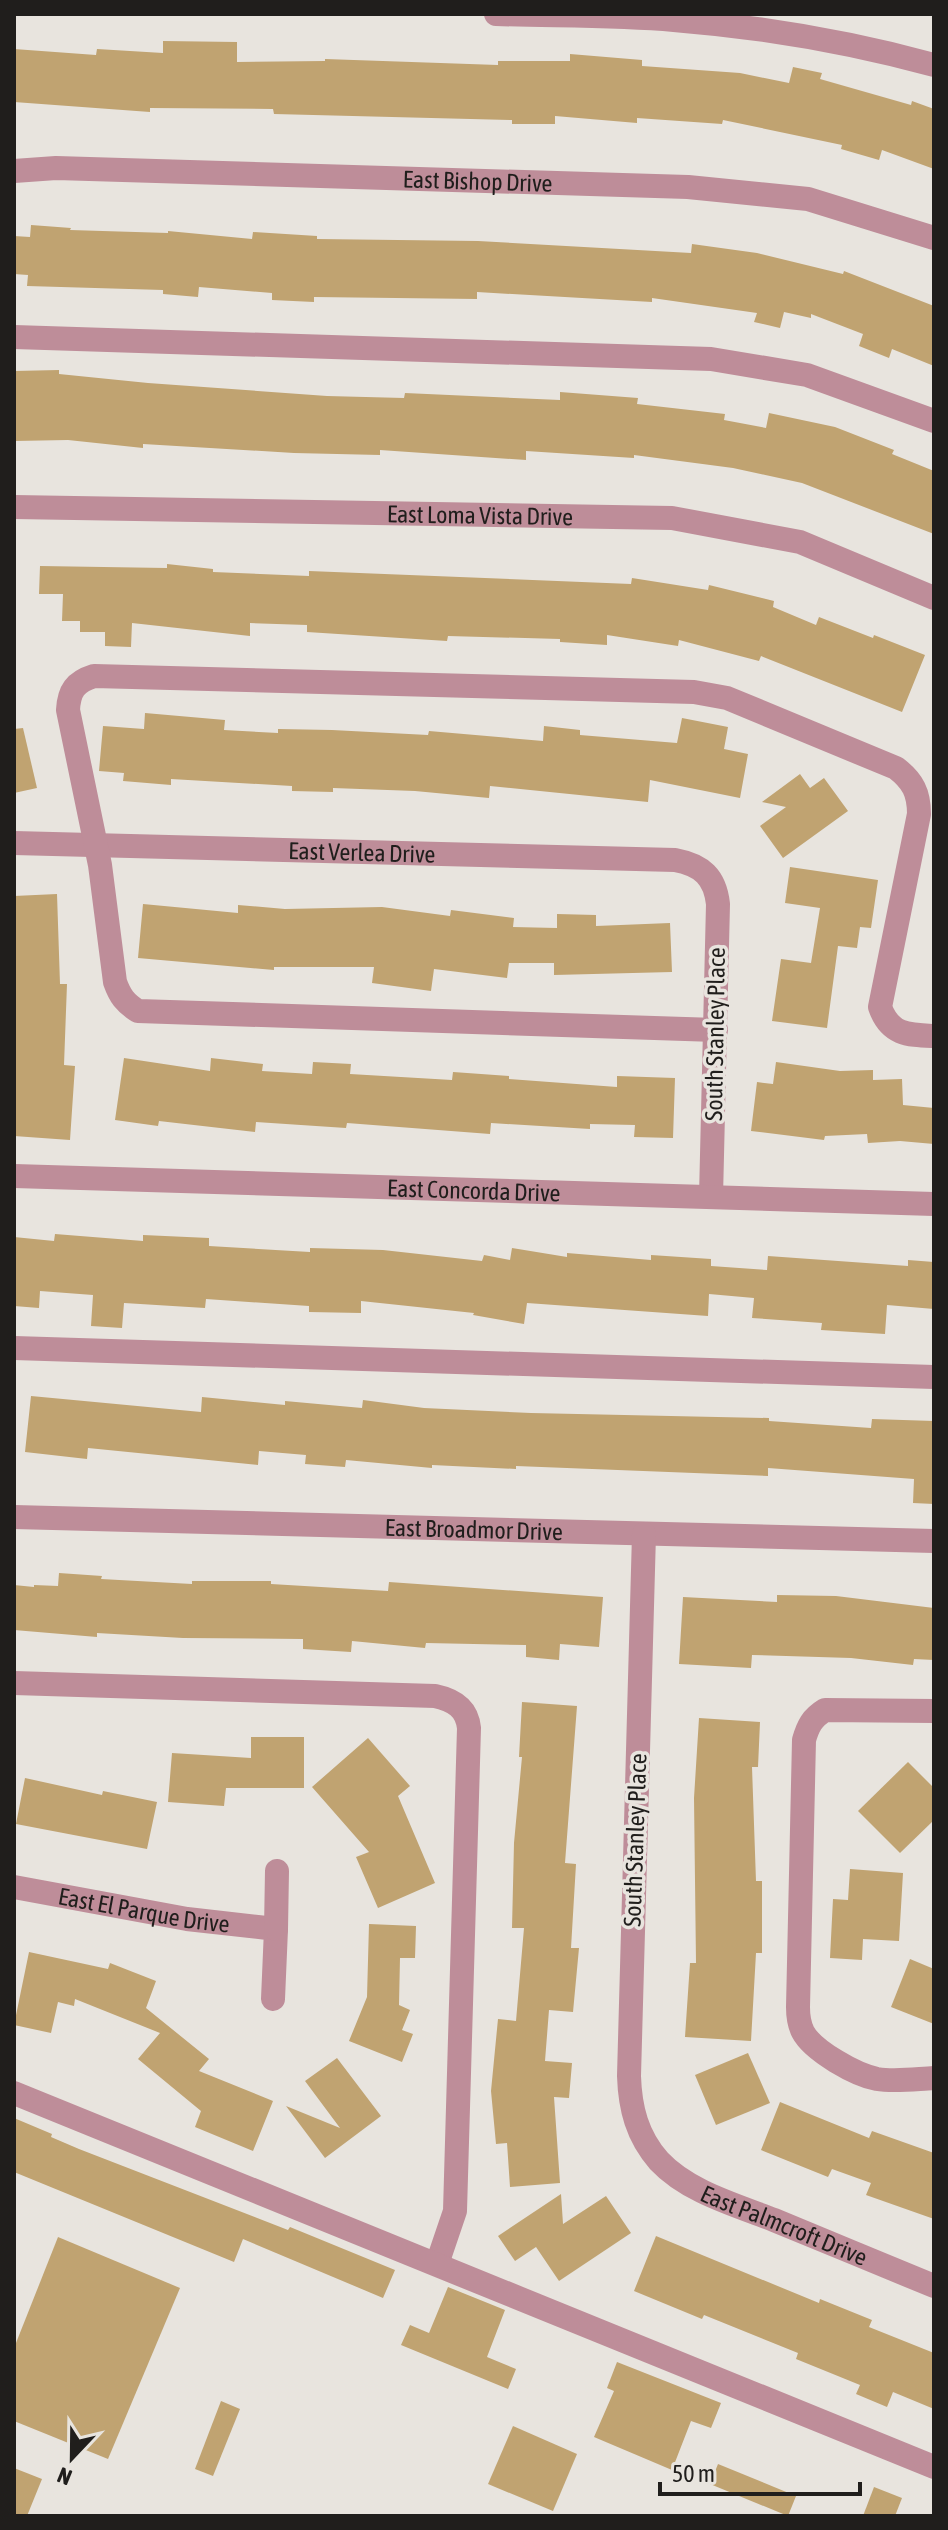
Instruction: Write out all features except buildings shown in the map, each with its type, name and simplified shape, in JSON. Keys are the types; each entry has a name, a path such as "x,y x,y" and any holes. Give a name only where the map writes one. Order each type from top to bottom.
{"street":[{"path":"496,14 672,20 777,31 873,49 934,65"},
{"name":"East Bishop Drive","path":"14,171 56,168 688,187 808,199 934,238"},
{"path":"14,337 711,359 807,375 934,421"},
{"name":"East Loma Vista Drive","path":"14,507 672,518 800,542 934,598"},
{"path":"716,1030 138,1011 127,1005 119,995 115,982 96,843 68,710 73,687 94,676 694,692 719,696 896,768 915,787 919,814 880,1007 885,1021 897,1030 910,1035 934,1036"},
{"name":"East Verlea Drive","path":"14,843 675,860 698,867 707,874"},
{"name":"South Stanley Place","path":"707,874 714,883 718,904 711,1197"},
{"name":"East Concorda Drive","path":"14,1176 934,1204"},
{"path":"14,1348 934,1377"},
{"name":"East Broadmor Drive","path":"14,1517 934,1541"},
{"name":"South Stanley Place","path":"644,1534 629,2076 635,2123 646,2144"},
{"path":"14,1683 435,1696 458,1704 465,1712 469,1728 455,2211 437,2264"},
{"path":"934,1711 825,1710 815,1716 807,1728 804,1740 798,2007 803,2032 811,2043 863,2075 892,2080 934,2078"},
{"path":"273,1999 277,1871"},
{"name":"East El Parque Drive","path":"14,1887 172,1916 276,1929"},
{"path":"14,2093 934,2467"},
{"name":"East Palmcroft Drive","path":"646,2144 660,2162 699,2189 934,2286"}]}
